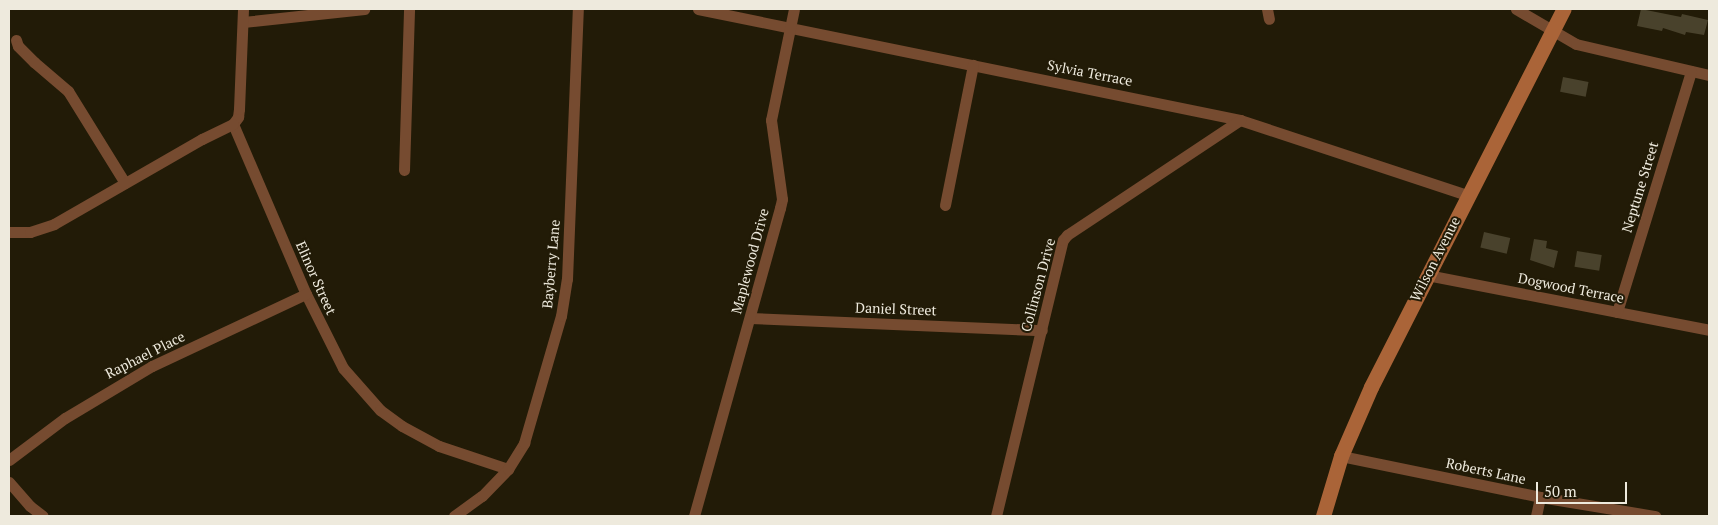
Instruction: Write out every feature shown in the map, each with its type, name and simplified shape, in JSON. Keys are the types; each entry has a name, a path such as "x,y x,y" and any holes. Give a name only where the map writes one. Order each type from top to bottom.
{"street":[{"path":"9,232 30,232 54,224 232,124 238,117 239,110 243,9"},
{"path":"243,22 364,9"},
{"path":"404,170 410,9"},
{"name":"Bayberry Lane","path":"454,516 482,496 508,469 524,443 548,368 565,299 578,9"},
{"name":"Sylvia Terrace","path":"698,9 1240,120 1467,195"},
{"name":"Maplewood Drive","path":"694,516 782,199 772,120 794,9"},
{"path":"1516,9 1576,44 1709,75"},
{"name":"Wilson Avenue","path":"1323,516 1342,456 1371,386 1467,195 1564,9"},
{"path":"16,40 34,62 68,91 125,183"},
{"path":"945,205 973,65"},
{"name":"Neptune Street","path":"1616,312 1691,71"},
{"name":"Collinson Drive","path":"996,516 1063,240 1067,235 1240,120"},
{"name":"Elinor Street","path":"232,124 306,294 343,368 380,410 402,426 432,443 508,469"},
{"name":"Dogwood Terrace","path":"1427,275 1709,330"},
{"name":"Raphael Place","path":"9,460 79,409 152,366 306,294"},
{"name":"Daniel Street","path":"750,318 1042,330"},
{"name":"Roberts Lane","path":"1342,456 1540,497 1655,516"},
{"path":"9,482 30,506 43,516"},
{"path":"1536,516 1540,497"}],"building":[{"path":"1641,9 1681,17 1682,14 1708,20 1704,35 1686,32 1685,35 1663,28 1662,31 1637,26"},
{"path":"1563,77 1589,82 1586,97 1560,92"},
{"path":"1484,232 1510,238 1507,254 1480,248"},
{"path":"1534,239 1547,241 1546,248 1558,251 1554,268 1530,260"},
{"path":"1577,251 1602,255 1599,271 1574,267"}]}
